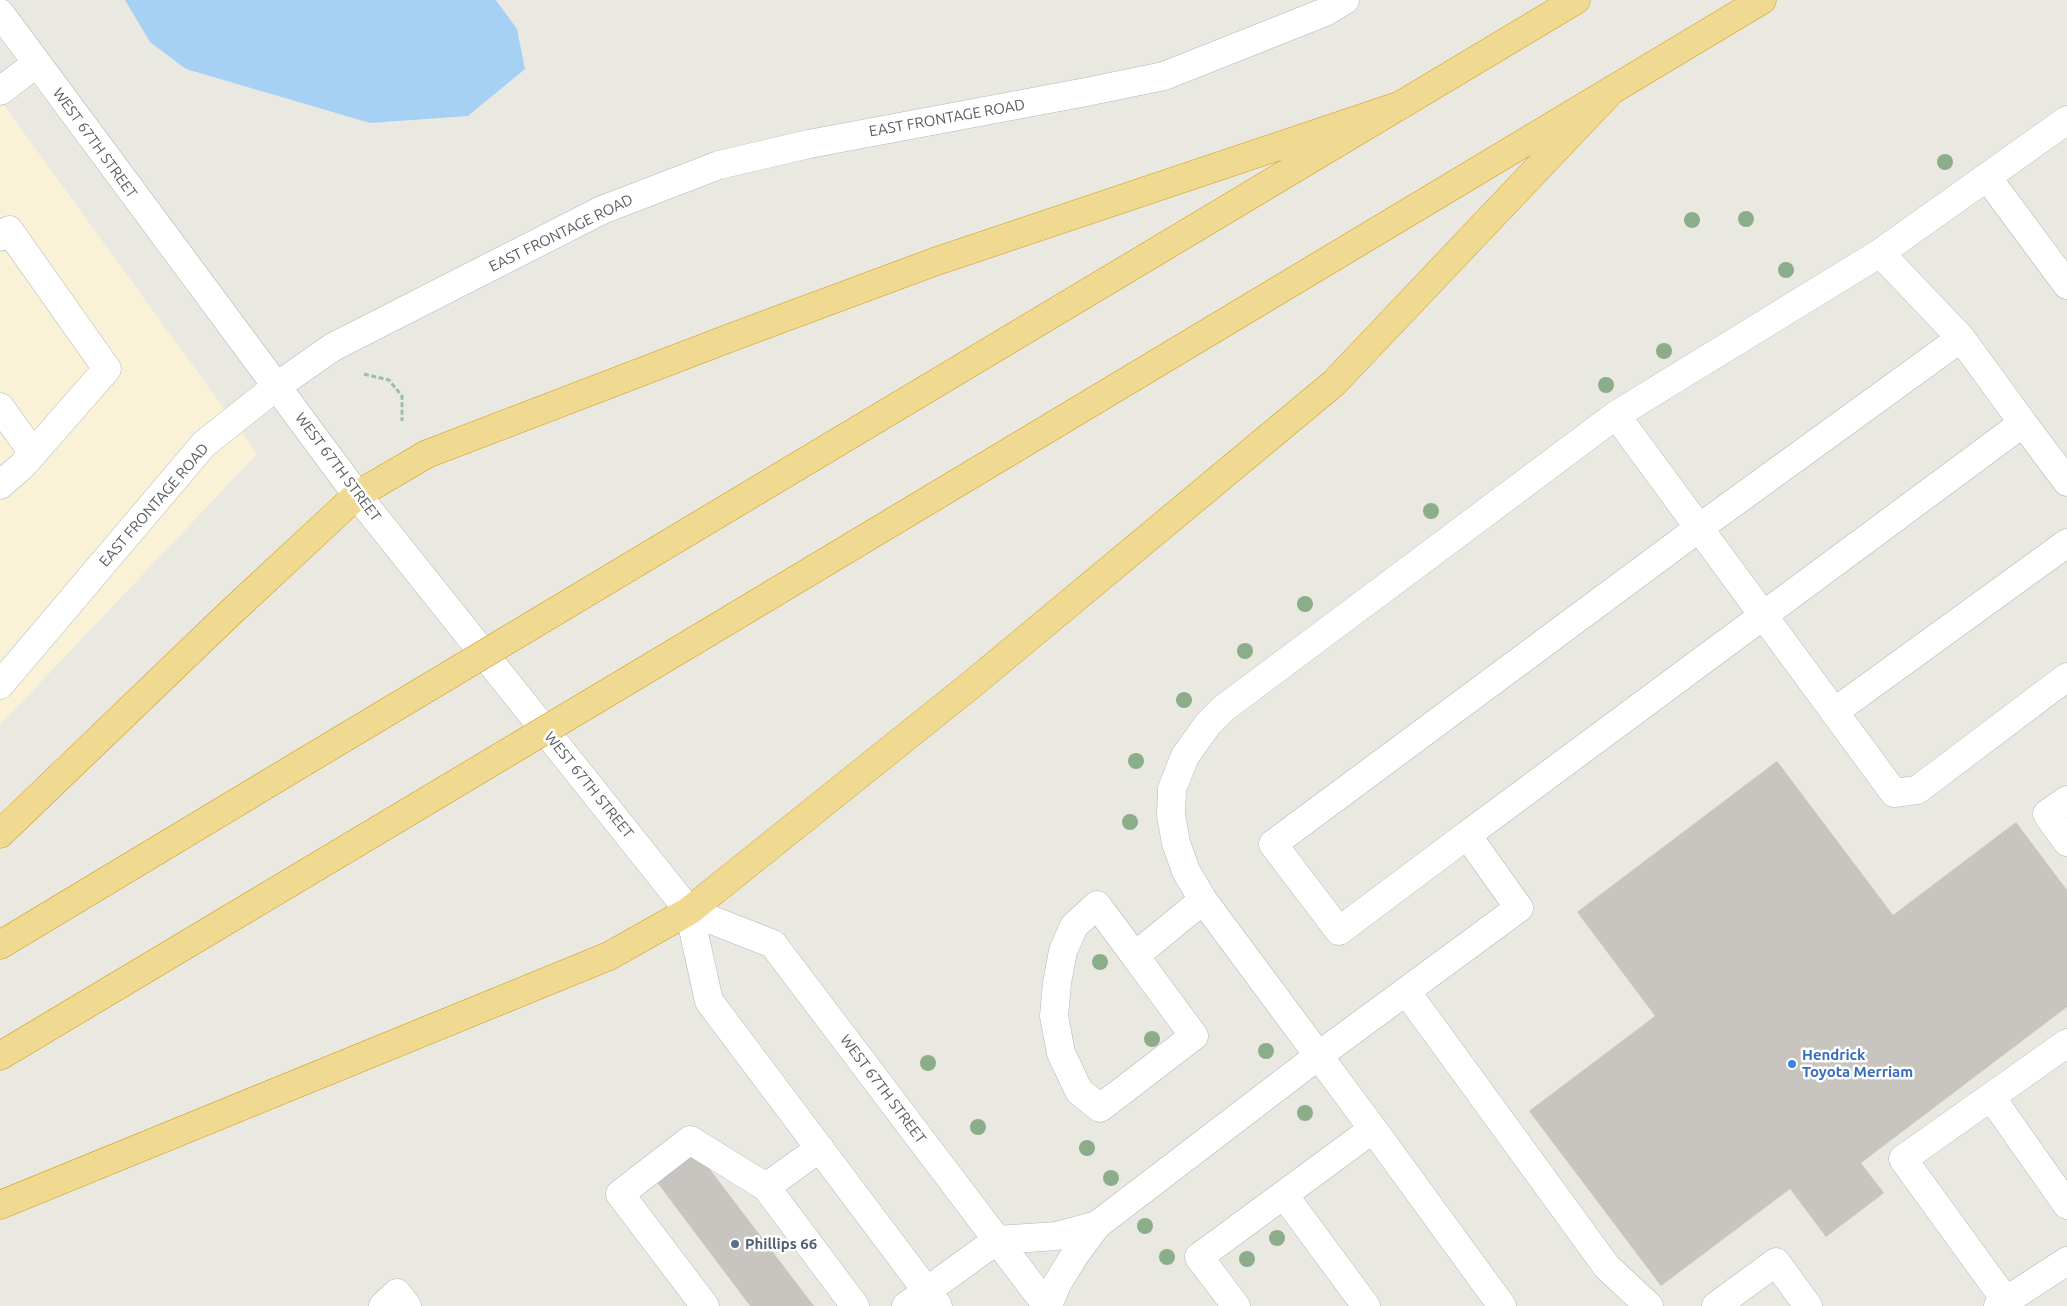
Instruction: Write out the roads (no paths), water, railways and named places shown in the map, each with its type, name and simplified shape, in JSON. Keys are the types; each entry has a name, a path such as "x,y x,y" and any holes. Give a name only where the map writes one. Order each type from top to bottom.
{"highway":[{"path":"0,945 1576,0"},
{"path":"0,1056 1762,0"},
{"path":"0,1205 609,956 689,911 971,686 1334,383 1611,91"},
{"path":"0,834 228,615 357,496 427,454 725,339 944,259 1401,105"}],"street":[{"name":"EAST FRONTAGE ROAD","path":"0,685 204,444 277,386 333,347 602,210 720,165 809,144 1164,76 1325,12 1345,0"},
{"name":"WEST 67TH STREET","path":"0,13 357,496 689,911 710,1001 820,1148 924,1301"},
{"path":"0,91 37,63"},
{"path":"1502,1306 1203,900 1186,871 1176,843 1171,815 1171,798 1176,775 1185,756 1208,724 1223,709 1616,415 1880,253 2067,120"},
{"path":"1987,177 2059,258 2067,285"},
{"path":"0,237 9,230 107,369 33,453 0,485"},
{"path":"1880,253 1961,338 2067,482"},
{"path":"1961,338 1699,528 1274,844 1339,931 2023,423"},
{"path":"0,407 33,453"},
{"path":"1616,415 1894,793 1917,790 2067,676"},
{"path":"1834,712 2067,543"},
{"path":"2067,800 2047,814 2067,842"},
{"path":"1047,1306 1057,1284 1074,1256 1097,1225 1318,1056 1519,908 1467,835"},
{"path":"1135,956 1203,900"},
{"path":"1097,905 1135,956 1194,1036 1100,1108 1079,1091 1061,1053 1054,1016 1057,982 1063,951 1074,926 1097,905"},
{"name":"WEST 67TH STREET","path":"689,911 772,944 1047,1306"},
{"path":"1406,991 1607,1267 1649,1306"},
{"path":"2067,1043 1903,1159 2002,1304 2067,1261"},
{"path":"1991,1097 2067,1205"},
{"path":"1236,1306 1199,1257 1373,1129"},
{"path":"705,1306 620,1194 690,1140 766,1187 855,1306"},
{"path":"766,1187 820,1148"},
{"path":"1284,1195 1366,1306"},
{"path":"924,1301 997,1240 1057,1236 1097,1225"},
{"path":"1716,1306 1776,1262 1808,1306"},
{"path":"383,1306 398,1293 406,1306"}],"water":[{"path":"125,0 496,0 517,29 525,69 468,116 370,123 186,69 150,42"}],"place":[{"name":"Hendrick Toyota Merriam","path":"1792,1064"},
{"name":"Phillips 66","path":"735,1244"}]}
